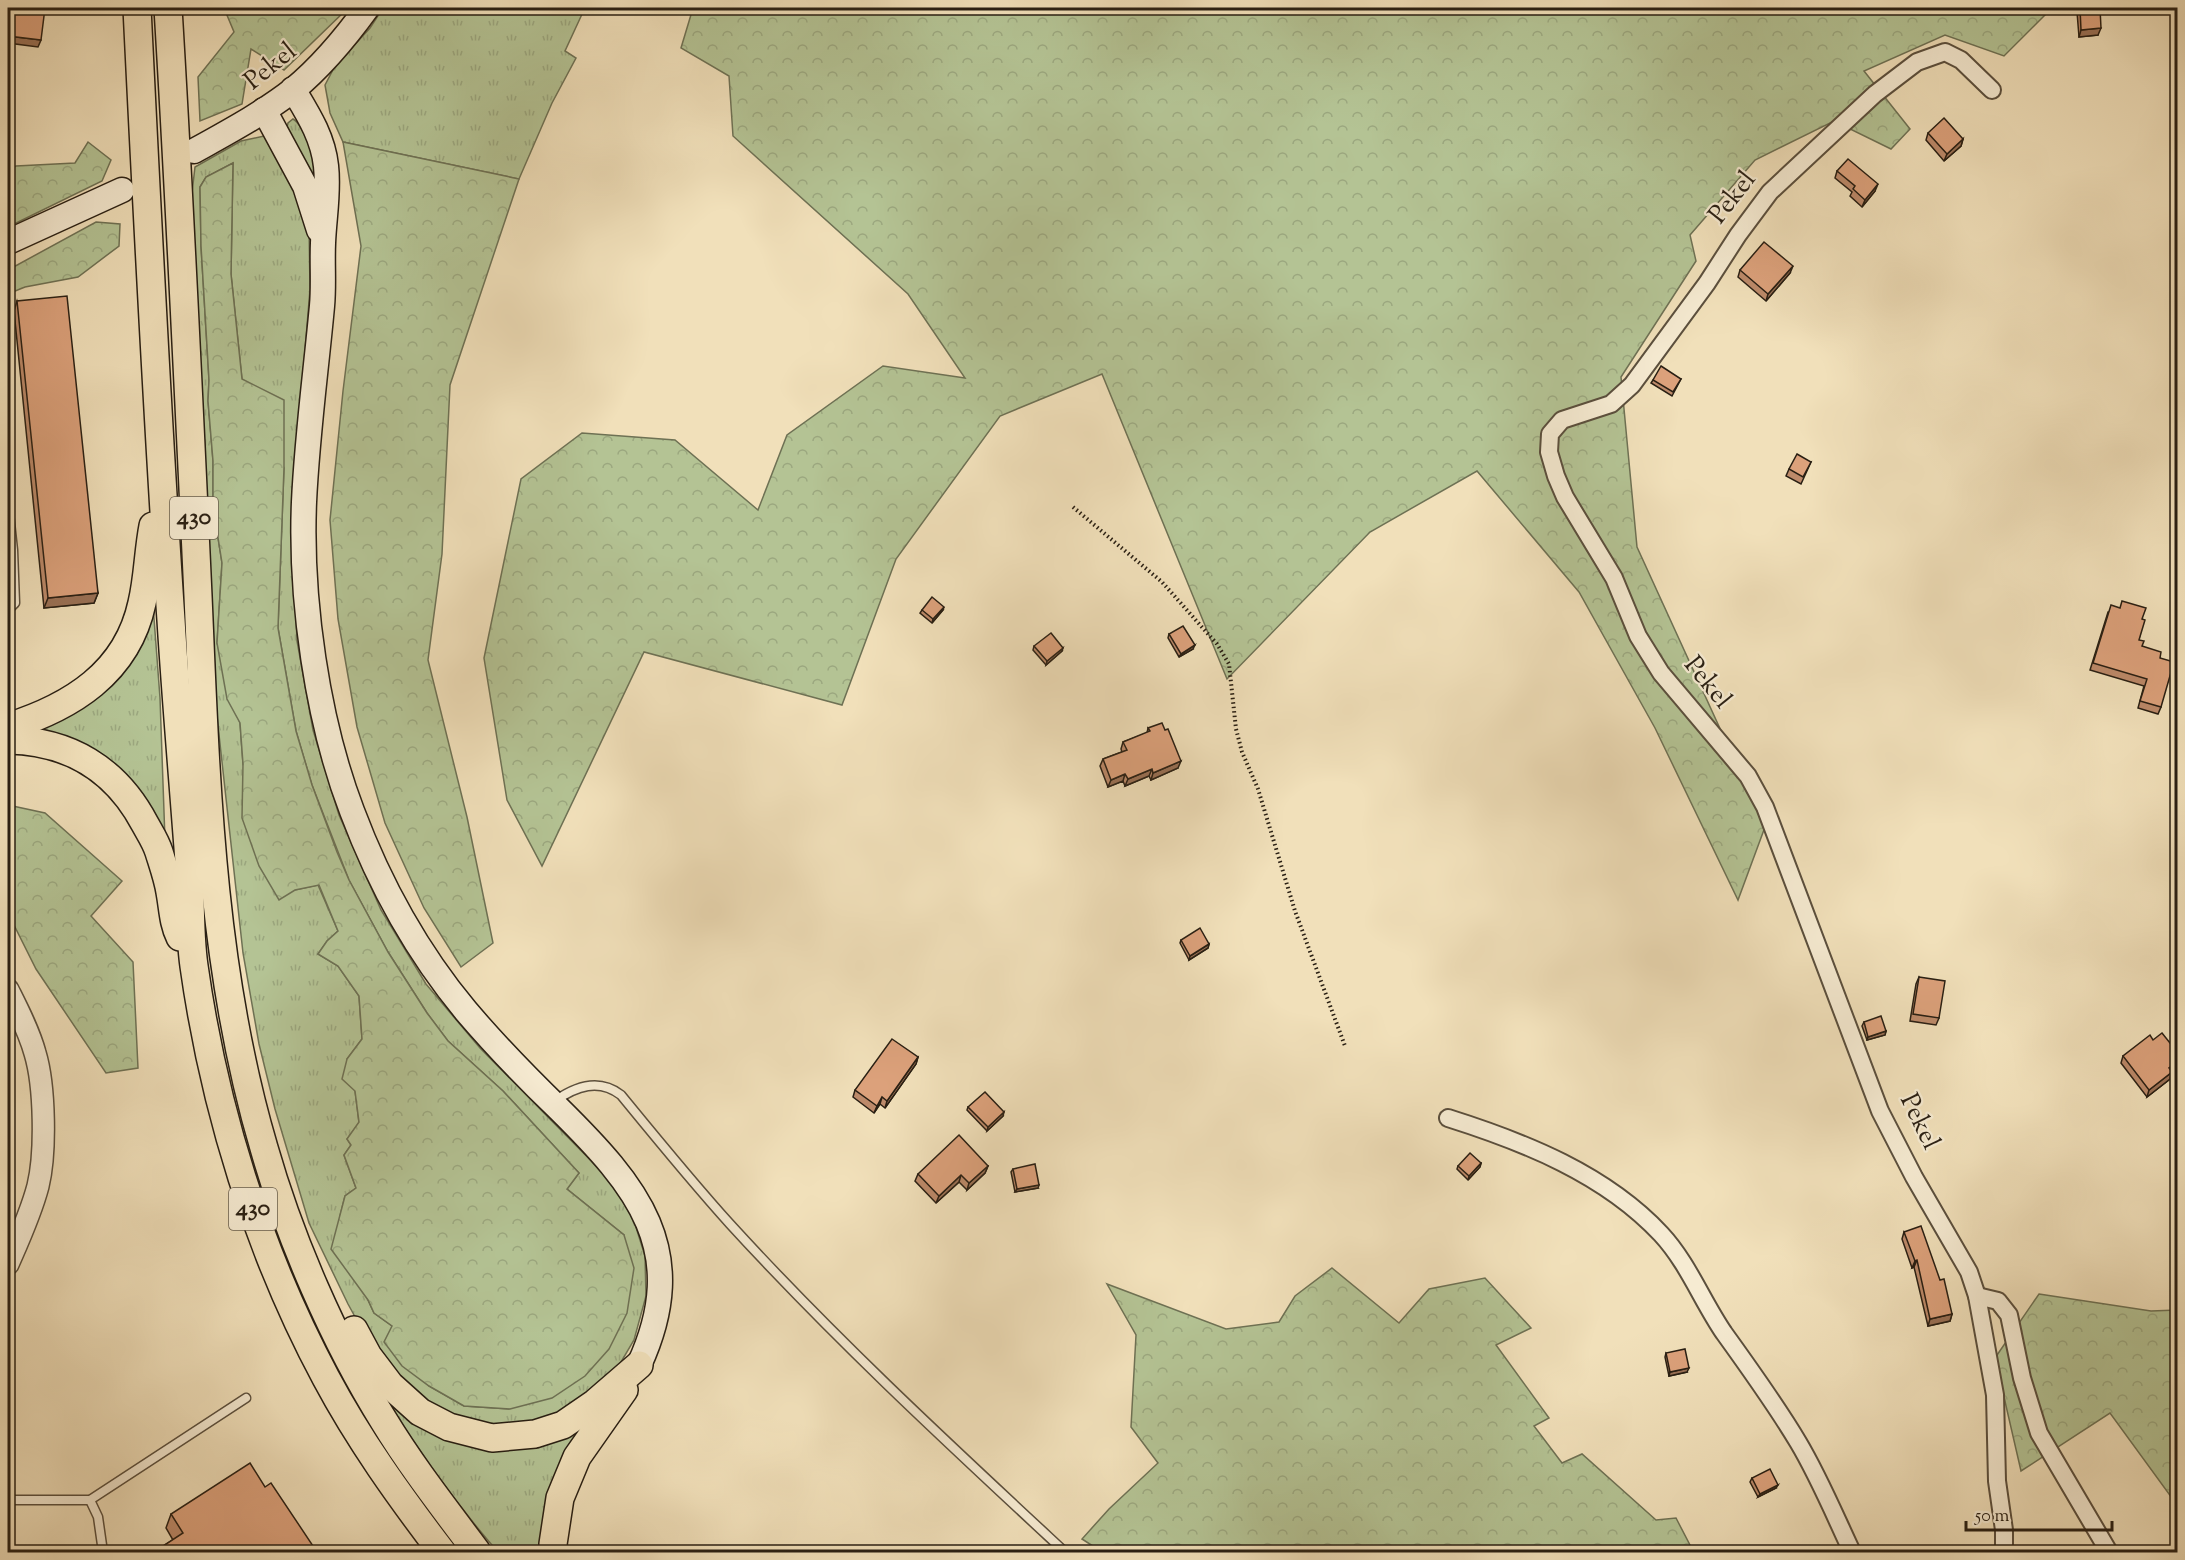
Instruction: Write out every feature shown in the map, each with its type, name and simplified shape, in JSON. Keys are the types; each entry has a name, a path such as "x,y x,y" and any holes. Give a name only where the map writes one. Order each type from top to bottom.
{"highway":[{"name":"430","path":"137,8 161,481 189,864 193,962 217,1089 264,1246 326,1378 399,1496 442,1552"},
{"name":"430","path":"168,8 204,729 221,950 242,1064 264,1150 284,1209 322,1304 348,1358 382,1419 420,1476 477,1552"},
{"path":"8,727 54,710 80,695 101,678 134,631 142,606 161,481"},
{"path":"8,740 55,748 86,759 115,780 138,809 159,849 170,891 176,927 193,962"},
{"path":"284,1209 368,1356 390,1385 420,1412 448,1426 492,1438 535,1434 563,1425 595,1403 639,1365"},
{"path":"554,1552 553,1544 560,1498 577,1456 616,1403 639,1365"}],"main road":[{"name":"Pekel","path":"194,151 264,110 293,89 342,40 367,8"},
{"path":"293,89 317,130 326,165 327,198 323,243 322,303 313,380 304,505 306,576 313,656 327,732 339,777 361,834 398,912 426,957 466,1011 513,1064 606,1156 631,1189 650,1224 658,1261 659,1292 651,1338 639,1365"},
{"path":"264,110 305,186 323,243"},
{"path":"8,242 122,190"}],"street":[{"name":"Pekel","path":"1992,90 1960,60 1945,52 1917,62 1875,94 1770,192 1632,386 1611,404 1562,420 1550,434 1549,452 1565,497 1614,578 1638,636 1661,673 1748,776 1765,807 1880,1111 1914,1177 1969,1272 1977,1296 1995,1395 1997,1481 2004,1530 2004,1552"},
{"path":"8,990 36,1054 41,1091 43,1140 38,1186 8,1264"},
{"path":"1448,1118 1501,1135 1553,1158 1618,1198 1661,1234 1692,1277 1723,1331 1748,1364 1799,1443 1852,1552"},
{"path":"1977,1296 1998,1301 2009,1315 2022,1378 2039,1433 2109,1552"}],"lane":[{"path":"8,504 15,603 8,610"},
{"path":"553,1103 567,1093 596,1085 611,1087 621,1095 731,1225 805,1302 940,1436 1065,1552"},
{"path":"8,1500 90,1500 246,1398"},
{"path":"90,1500 98,1517 102,1552"}],"path":[{"path":"1072,507 1162,582 1217,644 1229,664 1236,729 1242,753 1258,789 1295,911 1345,1046"}],"green space":[{"path":"224,8 348,8 284,70 251,49 242,104 200,121 198,77 234,32"},
{"path":"383,8 572,8 583,12 565,51 576,58 552,103 519,179 343,142 330,113 325,85 335,66 370,28"},
{"path":"693,8 2052,8 2004,56 1945,35 1864,71 1910,129 1891,149 1834,121 1755,160 1690,235 1696,261 1621,377 1637,547 1765,827 1738,900 1655,728 1579,592 1477,471 1370,532 1227,679 1102,374 1000,416 896,559 842,705 644,652 542,866 507,800 484,658 521,479 582,433 675,440 758,510 787,435 883,366 965,378 908,294 733,136 729,76 681,48"},
{"path":"293,119 298,123 310,147 316,181 304,169 287,127"},
{"path":"264,136 273,146 299,191 309,226 310,289 295,472 293,544 297,641 313,730 339,815 381,910 426,984 480,1048 613,1183 634,1221 645,1256 646,1296 634,1340 614,1374 550,1419 486,1426 425,1405 376,1355 348,1304 309,1223 275,1109 259,1044 243,953 212,671 192,193 195,167 241,141","holes":["233,163 231,274 242,379 284,468 278,628 296,731 312,785 349,880 388,952 448,1041 503,1091 579,1173 567,1189 624,1235 509,1409 464,1406 429,1386 392,1326 374,1313 340,1216 345,1196 356,1188 344,1155 351,1145 347,1139 359,1123 355,1091 347,1059 362,1039 359,996 338,966 318,954 338,931 318,885 295,890 243,764 240,723 217,643 222,563 213,506 213,461 208,401 200,187 206,177"]},
{"path":"88,142 111,160 102,181 8,227 8,170 16,166 75,163"},
{"path":"343,142 519,179 450,385 442,554 428,660 467,817 493,943 461,967 424,908 385,823 357,727 338,619 330,520 361,246"},
{"path":"233,163 231,274 242,379 284,400 278,628 296,731 312,785 349,880 388,952 427,1013 448,1041 503,1091 579,1173 567,1189 624,1235 634,1268 627,1313 609,1349 585,1376 552,1398 510,1409 464,1406 429,1386 402,1366 384,1342 392,1326 374,1313 368,1300 331,1249 345,1196 356,1188 344,1155 351,1145 347,1139 359,1122 355,1091 342,1079 347,1059 362,1039 359,996 338,966 318,954 338,931 319,885 295,890 279,900 259,866 242,818 243,764 240,723 227,699 217,643 222,563 213,506 213,461 208,401 200,187 206,177"},
{"path":"96,222 120,224 119,246 78,277 25,287 8,294 8,270"},
{"path":"153,605 160,698 165,840 152,820 27,732"},
{"path":"8,805 45,813 122,881 91,916 133,962 138,1068 106,1073 36,969 8,913"},
{"path":"1332,1268 1399,1323 1429,1289 1485,1278 1531,1328 1496,1345 1549,1418 1534,1426 1562,1463 1582,1454 1656,1520 1676,1518 1691,1547 1682,1552 1102,1552 1082,1539 1109,1509 1158,1463 1131,1427 1136,1335 1107,1284 1226,1329 1279,1322 1295,1296"},
{"path":"2039,1294 2151,1311 2177,1310 2177,1505 2110,1413 2021,1471 1995,1358"},
{"path":"387,1400 482,1446 597,1410 545,1552 498,1552 439,1478"}],"building":[{"path":"8,8 45,8 41,40 8,36"},
{"path":"2080,8 2100,8 2101,28 2081,30"},
{"path":"1944,118 1963,139 1947,154 1928,133"},
{"path":"1848,159 1878,184 1865,200 1853,189 1855,186 1837,171"},
{"path":"1764,242 1793,266 1768,294 1740,270"},
{"path":"67,296 98,593 48,598 17,301"},
{"path":"1661,366 1681,379 1673,392 1653,380"},
{"path":"1797,454 1811,462 1803,477 1789,469"},
{"path":"932,597 944,607 933,619 922,610"},
{"path":"2122,601 2146,608 2139,640 2144,641 2142,646 2161,652 2160,658 2174,662 2161,707 2140,701 2147,679 2093,663 2111,605 2120,608"},
{"path":"1183,626 1195,645 1181,654 1169,634"},
{"path":"1051,633 1063,648 1047,661 1034,646"},
{"path":"1162,723 1165,730 1168,729 1181,761 1153,773 1152,769 1128,779 1125,774 1111,780 1103,759 1127,750 1123,742 1150,731 1148,728"},
{"path":"1200,928 1209,944 1190,956 1181,940"},
{"path":"1919,977 1945,981 1939,1018 1913,1014"},
{"path":"1881,1016 1886,1031 1868,1037 1864,1022"},
{"path":"2162,1033 2178,1053 2178,1061 2169,1068 2172,1072 2149,1090 2123,1056 2150,1035 2153,1040"},
{"path":"892,1039 918,1057 887,1101 882,1097 877,1106 855,1090"},
{"path":"985,1092 1004,1112 988,1127 968,1107"},
{"path":"959,1135 988,1166 969,1183 961,1175 939,1196 918,1174"},
{"path":"1470,1153 1481,1163 1469,1176 1458,1166"},
{"path":"1035,1164 1039,1185 1017,1189 1013,1169"},
{"path":"1921,1226 1940,1280 1944,1279 1952,1314 1930,1319 1917,1260 1915,1261 1904,1232"},
{"path":"1685,1349 1689,1368 1670,1372 1666,1353"},
{"path":"250,1463 265,1487 271,1483 317,1552 154,1552 183,1533 171,1514"},
{"path":"1770,1469 1778,1485 1760,1494 1752,1478"}]}
